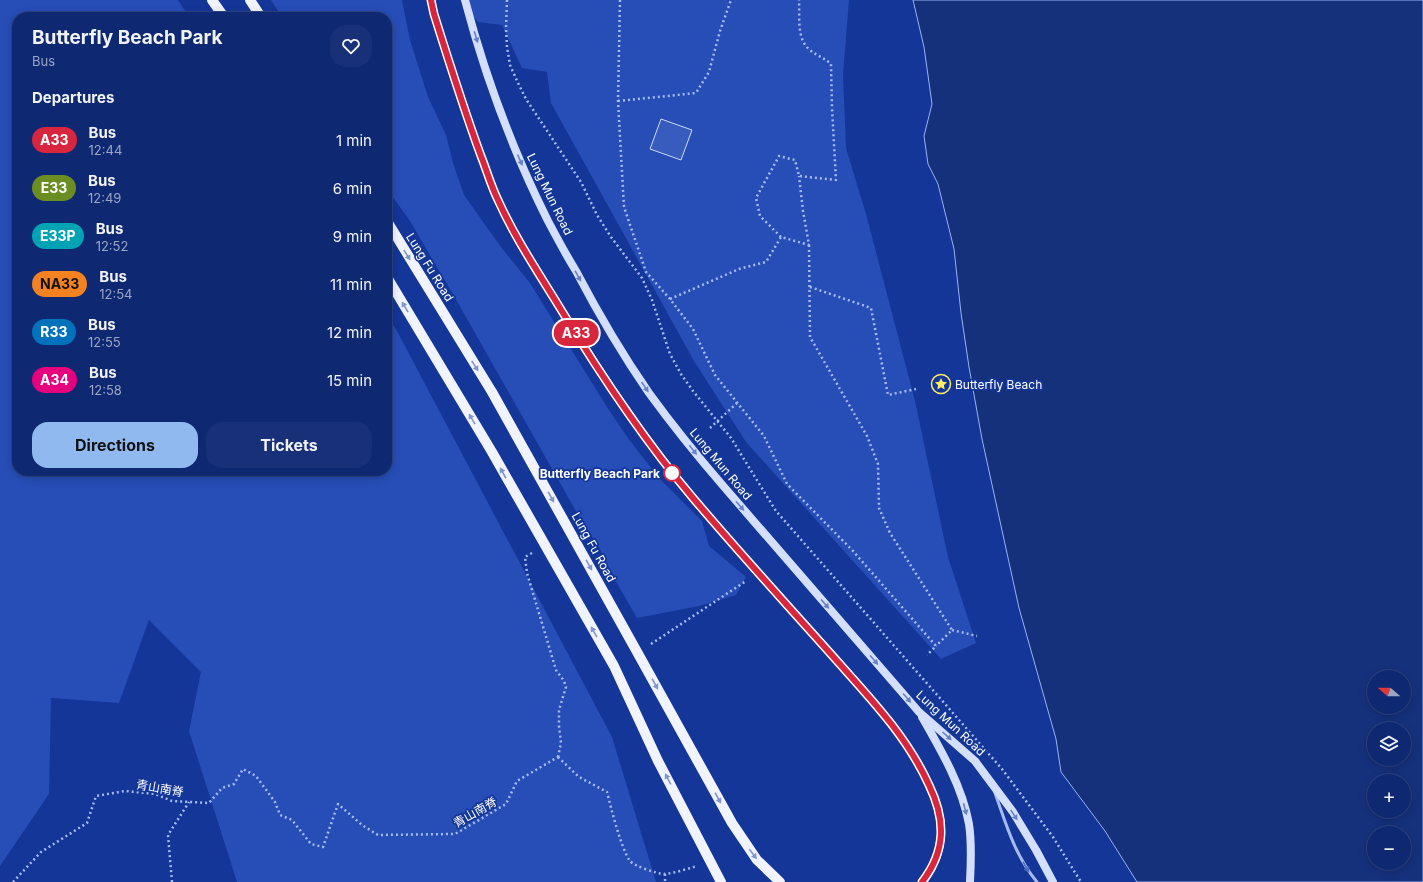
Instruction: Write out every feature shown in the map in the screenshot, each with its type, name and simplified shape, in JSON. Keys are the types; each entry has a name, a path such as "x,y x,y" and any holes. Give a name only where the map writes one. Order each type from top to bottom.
{"main road":[{"path":"212,0 220,12"},
{"path":"250,0 258,12"},
{"path":"431,0 463,108 497,199 520,242 574,331 638,427 670,469 724,534 898,732 929,784 936,801 942,834 938,853 932,869 922,882"},
{"name":"Lung Mun Road","path":"465,0 484,64 518,155 548,221 622,353 650,394 694,451 919,712 975,761 990,780 1036,850 1054,882"},
{"name":"Lung Fu Road","path":"392,229 507,419 732,822 757,860 780,882"},
{"path":"392,285 492,452 614,666 658,761 722,882"},
{"path":"919,712 952,773 962,798 969,824 970,882"}],"lane":[{"path":"990,780 1012,842 1030,874 1037,882"}],"path":[{"name":"Lung Mun Road","path":"507,0 507,47 510,65 518,83 526,99 581,182 607,232 642,278 652,300 670,354 681,374 731,438 776,511 998,763 1027,800 1053,837 1081,882"},
{"path":"620,0 618,101 624,206 646,272 670,299 693,329 716,375 764,436 787,484 853,551 936,646"},
{"path":"618,101 696,94 709,72 720,31 731,0"},
{"path":"799,0 800,32 802,42 810,51 824,58 831,64 836,180 799,176"},
{"path":"809,245 781,237 760,216 756,198 779,156 795,160 799,176 809,245 810,337 867,436 878,464 879,508 890,533 906,560 952,630 977,636"},
{"path":"670,299 740,269 766,262 781,237"},
{"path":"810,287 871,308 888,395 916,388"},
{"path":"710,428 737,402"},
{"path":"532,553 525,557 527,573 556,670 564,681 566,687 559,710 561,743 558,757 579,777 607,792 626,854 631,863 665,874 697,866"},
{"path":"651,644 746,581"},
{"path":"927,655 952,630"},
{"name":"青山南脊","path":"13,882 41,852 87,823 96,796 125,791 155,794 172,801 209,803 222,788 234,784 243,769 256,776 275,802 280,815 292,820 311,844 323,847 338,804 362,825 378,835 455,834 506,804 517,781 558,757"},
{"path":"172,882 168,835 189,802"},
{"path":"665,874 665,882"}],"shaded area":[{"path":"0,0 178,0 186,12 12,12 12,476 392,476 392,324 612,737 656,882 237,882 189,731 201,672 149,620 119,703 51,698 49,794 0,866"},
{"path":"271,0 402,0 410,40 428,97 446,135 453,163 464,195 501,247 530,283 607,407 630,441 660,479 702,521 709,546 746,577 736,595 699,606 637,618 615,580 599,547 581,520 454,296 410,221 392,196 392,12 279,12"},
{"path":"460,0 849,0 843,75 846,148 866,214 915,401 948,557 976,643 941,659 746,442 694,361 551,103 547,72 522,68 502,25 478,22"},
{"path":"913,0 1423,0 1423,882 1137,882 1105,831 1061,772 1056,739 1019,608 982,439 961,313 954,249 938,184 928,164 924,136 932,104 924,47"}],"building":[{"path":"661,119 692,130 681,160 650,149"}],"bus line":[{"name":"A33","path":"431,0 463,108 497,199 520,242 574,331 638,427 670,469 724,534 898,732 929,784 936,801 942,834 940,847 932,869 922,882"}],"place":[{"name":"Butterfly Beach","path":"941,384"},
{"name":"Butterfly Beach Park","path":"672,473"}]}
